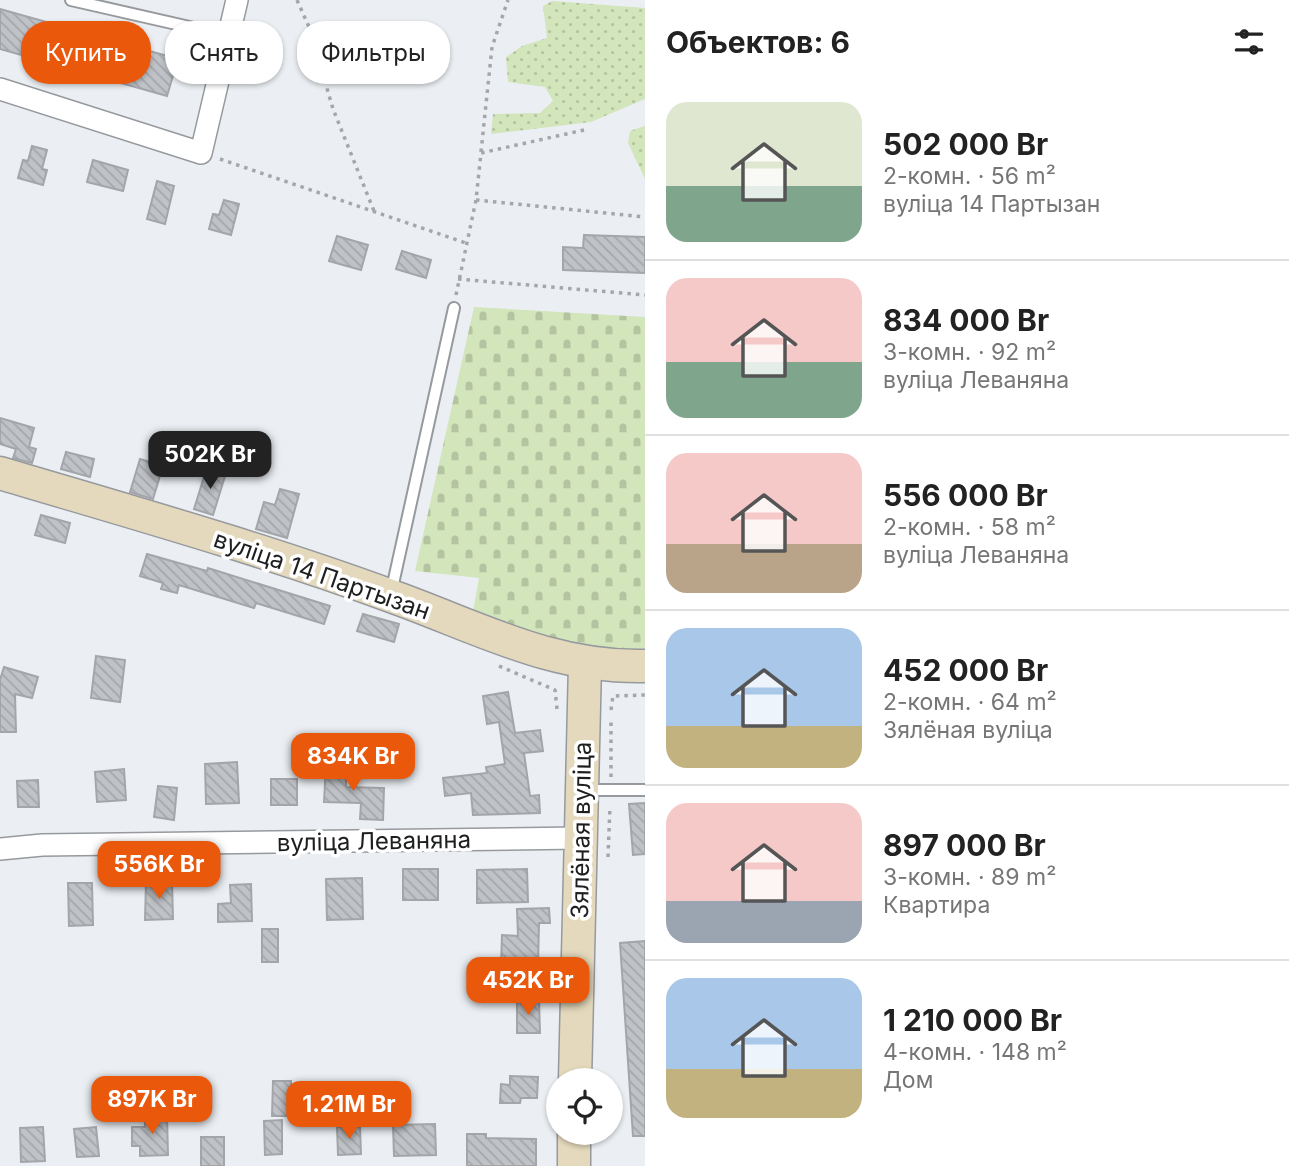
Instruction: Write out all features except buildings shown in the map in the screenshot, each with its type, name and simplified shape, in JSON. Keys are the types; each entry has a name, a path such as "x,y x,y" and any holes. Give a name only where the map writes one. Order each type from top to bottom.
{"main road":[{"name":"вуліца 14 Партызан","path":"0,473 163,521 391,595 522,646 585,664 645,666"},
{"name":"Зялёная вуліца","path":"575,1068 585,664"},
{"path":"574,1145 574,1166"}],"street":[{"path":"232,21 237,0"},
{"path":"0,89 201,153 218,84"},
{"name":"вуліца Леваняна","path":"0,849 42,845 580,838"}],"lane":[{"path":"71,0 124,6 176,21"},
{"path":"391,595 454,308"},
{"path":"583,790 645,790"}],"path":[{"path":"297,0 309,27 332,110 374,212"},
{"path":"454,308 476,200 492,47 508,0"},
{"path":"481,153 584,130"},
{"path":"201,153 466,243"},
{"path":"476,200 645,217"},
{"path":"458,279 645,295"},
{"path":"611,710 613,696 645,695"}],"green space":[{"path":"552,1 645,8 645,99 591,122 491,134 493,114 540,113 553,101 545,87 508,82 506,57 522,46 547,38 543,6"},
{"path":"645,126 645,179 628,143 630,131"},
{"path":"474,307 645,317 645,655 580,647 509,629 473,612 479,578 415,571"}]}
